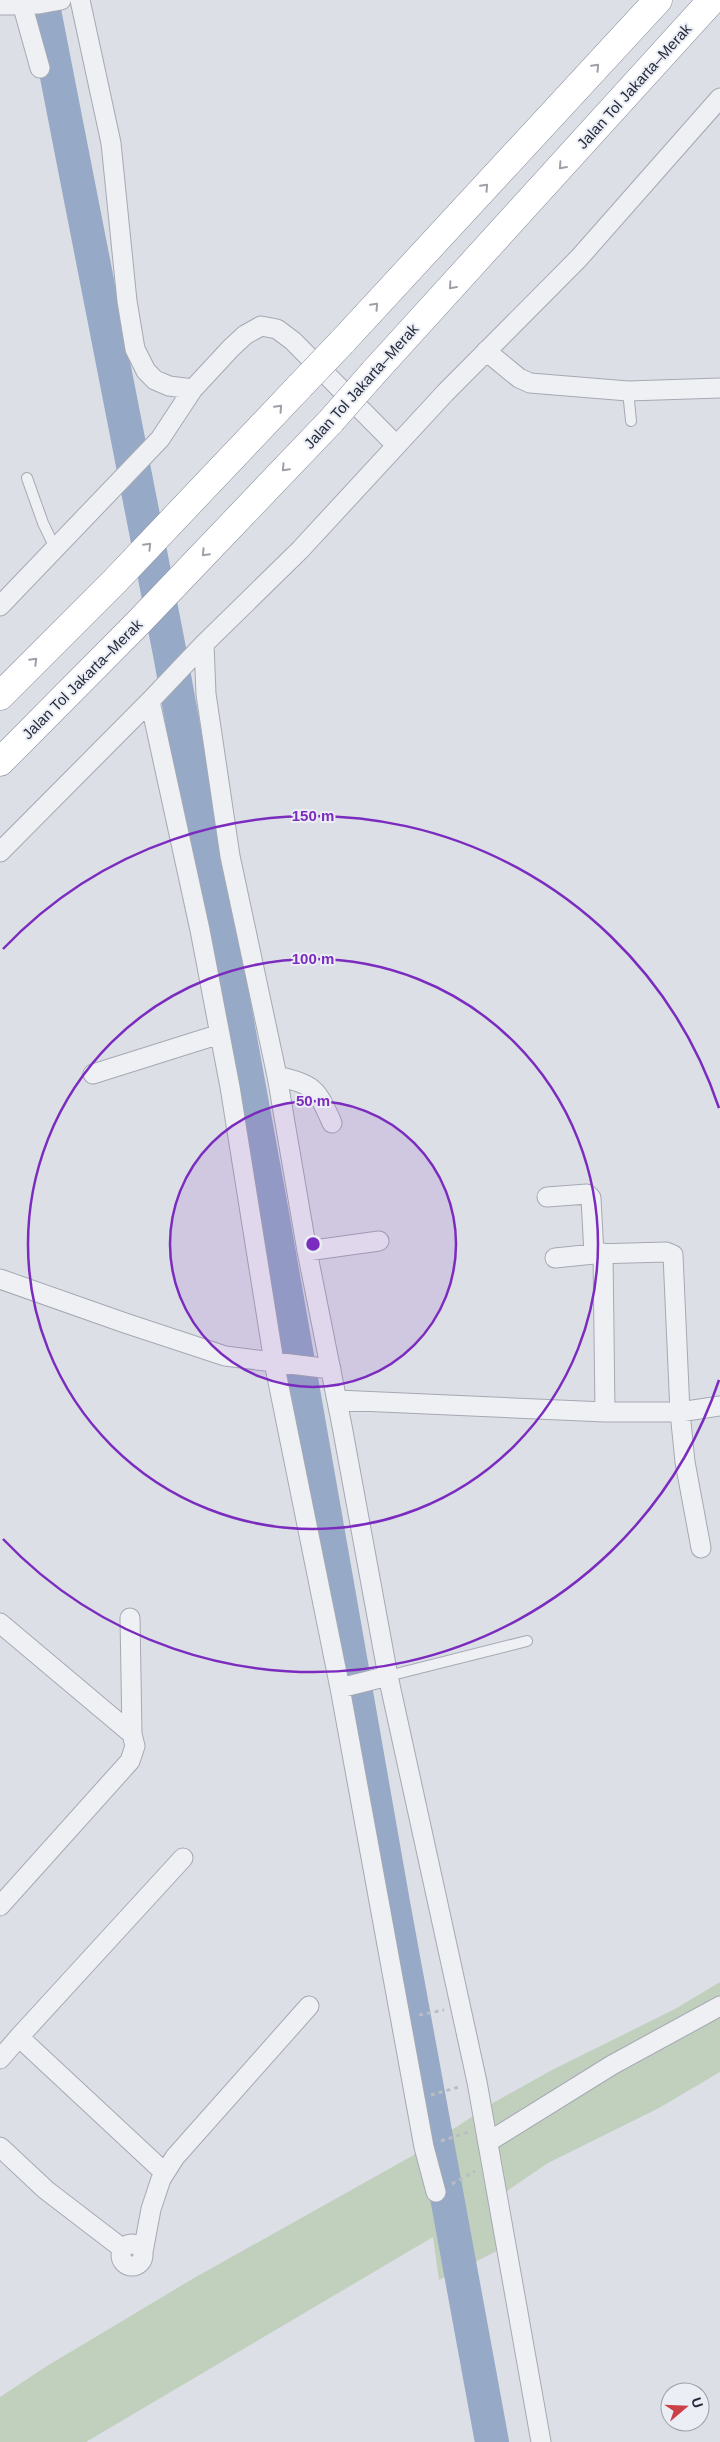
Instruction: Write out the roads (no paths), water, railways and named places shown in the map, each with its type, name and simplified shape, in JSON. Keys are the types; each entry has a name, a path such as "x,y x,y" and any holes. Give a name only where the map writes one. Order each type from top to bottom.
{"highway":[{"path":"0,696 115,581 342,342 658,0"},
{"name":"Jalan Tol Jakarta–Merak","path":"0,762 139,622 331,420 712,0"}],"street":[{"path":"0,5 61,0"},
{"path":"80,0 111,142 127,301 135,349 146,371 156,380 169,386 193,388"},
{"path":"28,3 40,68"},
{"path":"0,852 150,701 198,649 300,550 396,445 579,258 720,98"},
{"path":"0,606 160,439 193,388 246,335 261,326 277,329 293,342 396,445"},
{"path":"486,351 519,378 530,383 628,392 720,388"},
{"path":"198,649 230,856 277,1076 327,1369 337,1400 382,1678 409,1779 462,2006 541,2442"},
{"path":"150,701 200,930 220,1034 274,1362 345,1687 424,2147 443,2188"},
{"path":"93,1074 220,1034"},
{"path":"277,1076 306,1083 323,1104 332,1123"},
{"path":"547,1197 587,1194 591,1198 598,1254 605,1412"},
{"path":"307,1251 378,1242"},
{"path":"555,1258 598,1254 666,1252 673,1255 680,1412 685,1462 701,1548"},
{"path":"0,1279 225,1356 327,1369"},
{"path":"337,1400 605,1412 680,1412 720,1406"},
{"path":"0,1906 130,1761 135,1746 132,1734 130,1618"},
{"path":"1,1627 132,1734"},
{"path":"345,1687 382,1678"},
{"path":"0,2059 18,2037 183,1858"},
{"path":"0,2147 46,2190 123,2249 132,2244 136,2245 143,2252 151,2209 165,2172 175,2157 204,2122 309,2006"},
{"path":"488,2142 612,2065 720,2006"},
{"path":"18,2037 165,2172"}],"lane":[{"path":"628,392 631,421"},
{"path":"27,478 43,523 56,548"},
{"path":"382,1678 527,1640"}],"waterway":[{"path":"42,0 170,654 271,1208 393,1903 492,2442"}]}
